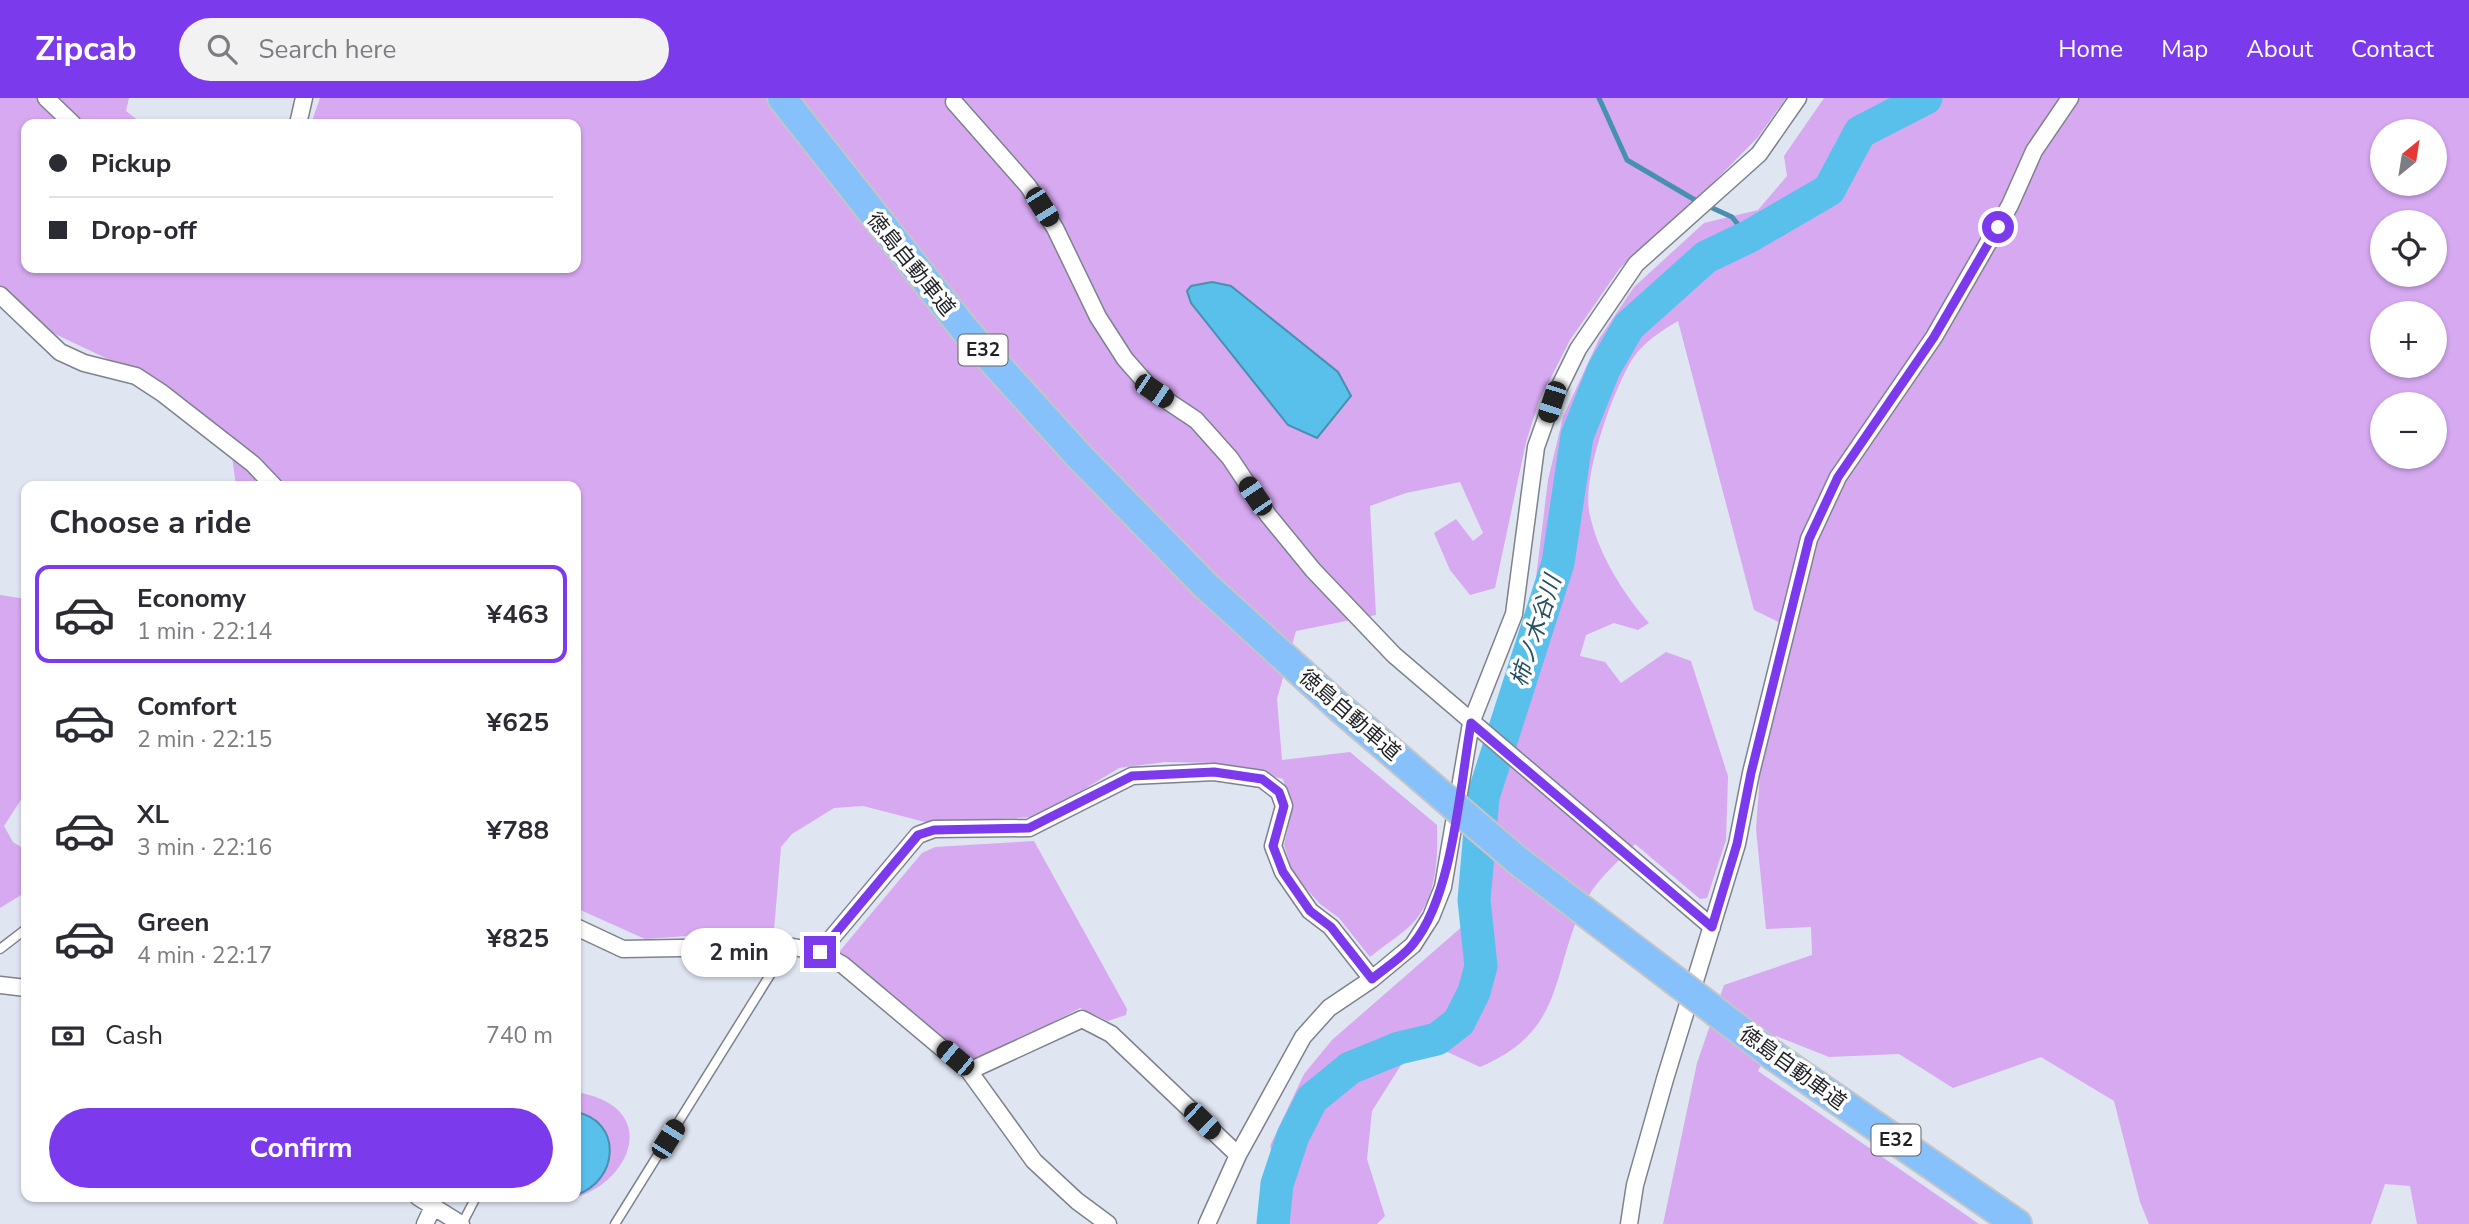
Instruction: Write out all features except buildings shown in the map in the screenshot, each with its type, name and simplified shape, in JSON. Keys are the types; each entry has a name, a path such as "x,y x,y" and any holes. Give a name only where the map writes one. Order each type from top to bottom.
{"highway":[{"name":"徳島自動車道","path":"782,98 965,330 1079,456 1205,585 1338,706 1517,860 1774,1056 2017,1224"}],"street":[{"path":"46,98 68,119"},
{"path":"300,119 304,98"},
{"path":"1207,1224 1238,1155 1303,1037 1329,1008 1372,979 1413,945 1431,917 1443,887 1471,723 1514,614 1536,447 1552,402 1578,349 1636,264 1698,212 1759,154 1798,98"},
{"path":"1629,1224 1635,1185 1646,1145 1737,844 1751,773 1809,539 1838,477 1934,337 2010,205 2034,150 2070,98"},
{"path":"954,102 1028,186 1055,228 1098,317 1125,359 1154,391 1196,421 1230,458 1268,515 1313,570 1394,655 1712,927"},
{"path":"0,295 60,352 84,363 136,376 253,464 269,481"},
{"path":"820,952 918,835 934,830 1029,828 1132,776 1214,772 1262,779 1279,792 1284,806 1273,846 1283,872 1310,911 1331,927 1372,979"},
{"path":"581,929 623,949 788,947 820,952 843,965 969,1071 1034,1161 1077,1201 1108,1224"},
{"path":"0,985 21,987"},
{"path":"969,1071 1082,1018 1111,1034 1238,1155"},
{"path":"426,1202 462,1224"},
{"path":"425,1224 433,1207"}],"lane":[{"path":"0,948 21,933"},
{"path":"615,1224 788,947"},
{"path":"462,1224 473,1202"}],"shaded area":[{"path":"0,98 129,98 126,111 136,119 21,119 21,273 581,273 581,119 313,119 320,98 1786,98 1758,137 1715,181 1620,268 1570,340 1539,401 1526,442 1495,588 1470,595 1450,570 1434,533 1456,519 1473,541 1483,533 1460,482 1406,493 1370,506 1376,615 1296,631 1277,699 1282,760 1350,752 1437,825 1434,877 1421,913 1403,932 1370,957 1339,918 1320,904 1293,874 1284,845 1292,809 1283,779 1217,763 1165,762 1119,768 1070,798 1031,817 929,823 863,806 834,808 792,834 781,847 774,930 645,939 581,910 581,481 235,481 229,434 165,386 0,308","holes":["1187,291 1288,425 1191,303"]},
{"path":"1824,98 2469,98 2469,1224 2417,1224 2410,1186 2385,1184 2371,1224 2149,1224 2140,1202 2114,1101 2041,1057 1953,1088 1899,1054 1829,1057 1776,1036 1758,1071 1979,1224 1663,1224 1697,1063 1724,985 1812,955 1811,927 1766,929 1756,829 1761,760 1795,630 1754,610 1678,321 1642,347 1625,372 1601,433 1588,495 1589,511 1604,556 1620,585 1649,623 1638,630 1614,623 1586,635 1580,656 1605,662 1621,683 1666,652 1691,661 1728,776 1726,840 1707,898 1700,899 1635,844 1591,892 1578,918 1545,1013 1531,1033 1510,1051 1480,1067 1441,1049 1425,1048 1408,1054 1372,1111 1367,1159 1385,1216 1377,1224 1280,1224 1285,1193 1270,1146 1304,1074 1332,1040 1488,904 1491,798 1530,681 1536,578 1548,480 1563,417 1599,339 1634,287 1704,223 1758,210 1787,176 1784,156"},
{"path":"0,595 21,598 21,800 4,826 13,842 21,847 21,895 0,908"},
{"path":"1034,841 1127,1009 1126,1015 1108,1021 1080,1008 987,1057 977,1060 968,1058 839,952 922,853 935,847"},
{"path":"581,1094 608,1103 625,1120 630,1140 623,1161 607,1180 581,1195"}],"water":[{"path":"1212,282 1231,286 1338,372 1351,396 1317,438 1288,425 1191,303 1187,291 1191,286"},
{"path":"581,1114 602,1127 610,1152 601,1177 581,1192"}],"waterway":[{"path":"1599,98 1627,160 1695,200 1732,217 1748,237"},
{"name":"柿ノ木谷川","path":"1273,1224 1277,1184 1293,1136 1312,1099 1350,1068 1399,1048 1437,1039 1459,1022 1474,992 1481,966 1474,900 1483,797 1558,563 1577,436 1604,369 1629,326 1706,257 1748,237 1829,190 1860,132 1926,98"}],"route":[{"path":"820,952 918,835 934,830 1029,828 1132,776 1214,772 1262,779 1279,792 1284,806 1273,846 1283,872 1310,911 1331,927 1372,979 1413,945 1431,917 1443,887 1471,723 1712,927 1737,844 1751,773 1796,602 1809,539 1838,477 1934,337 1998,227"}]}
